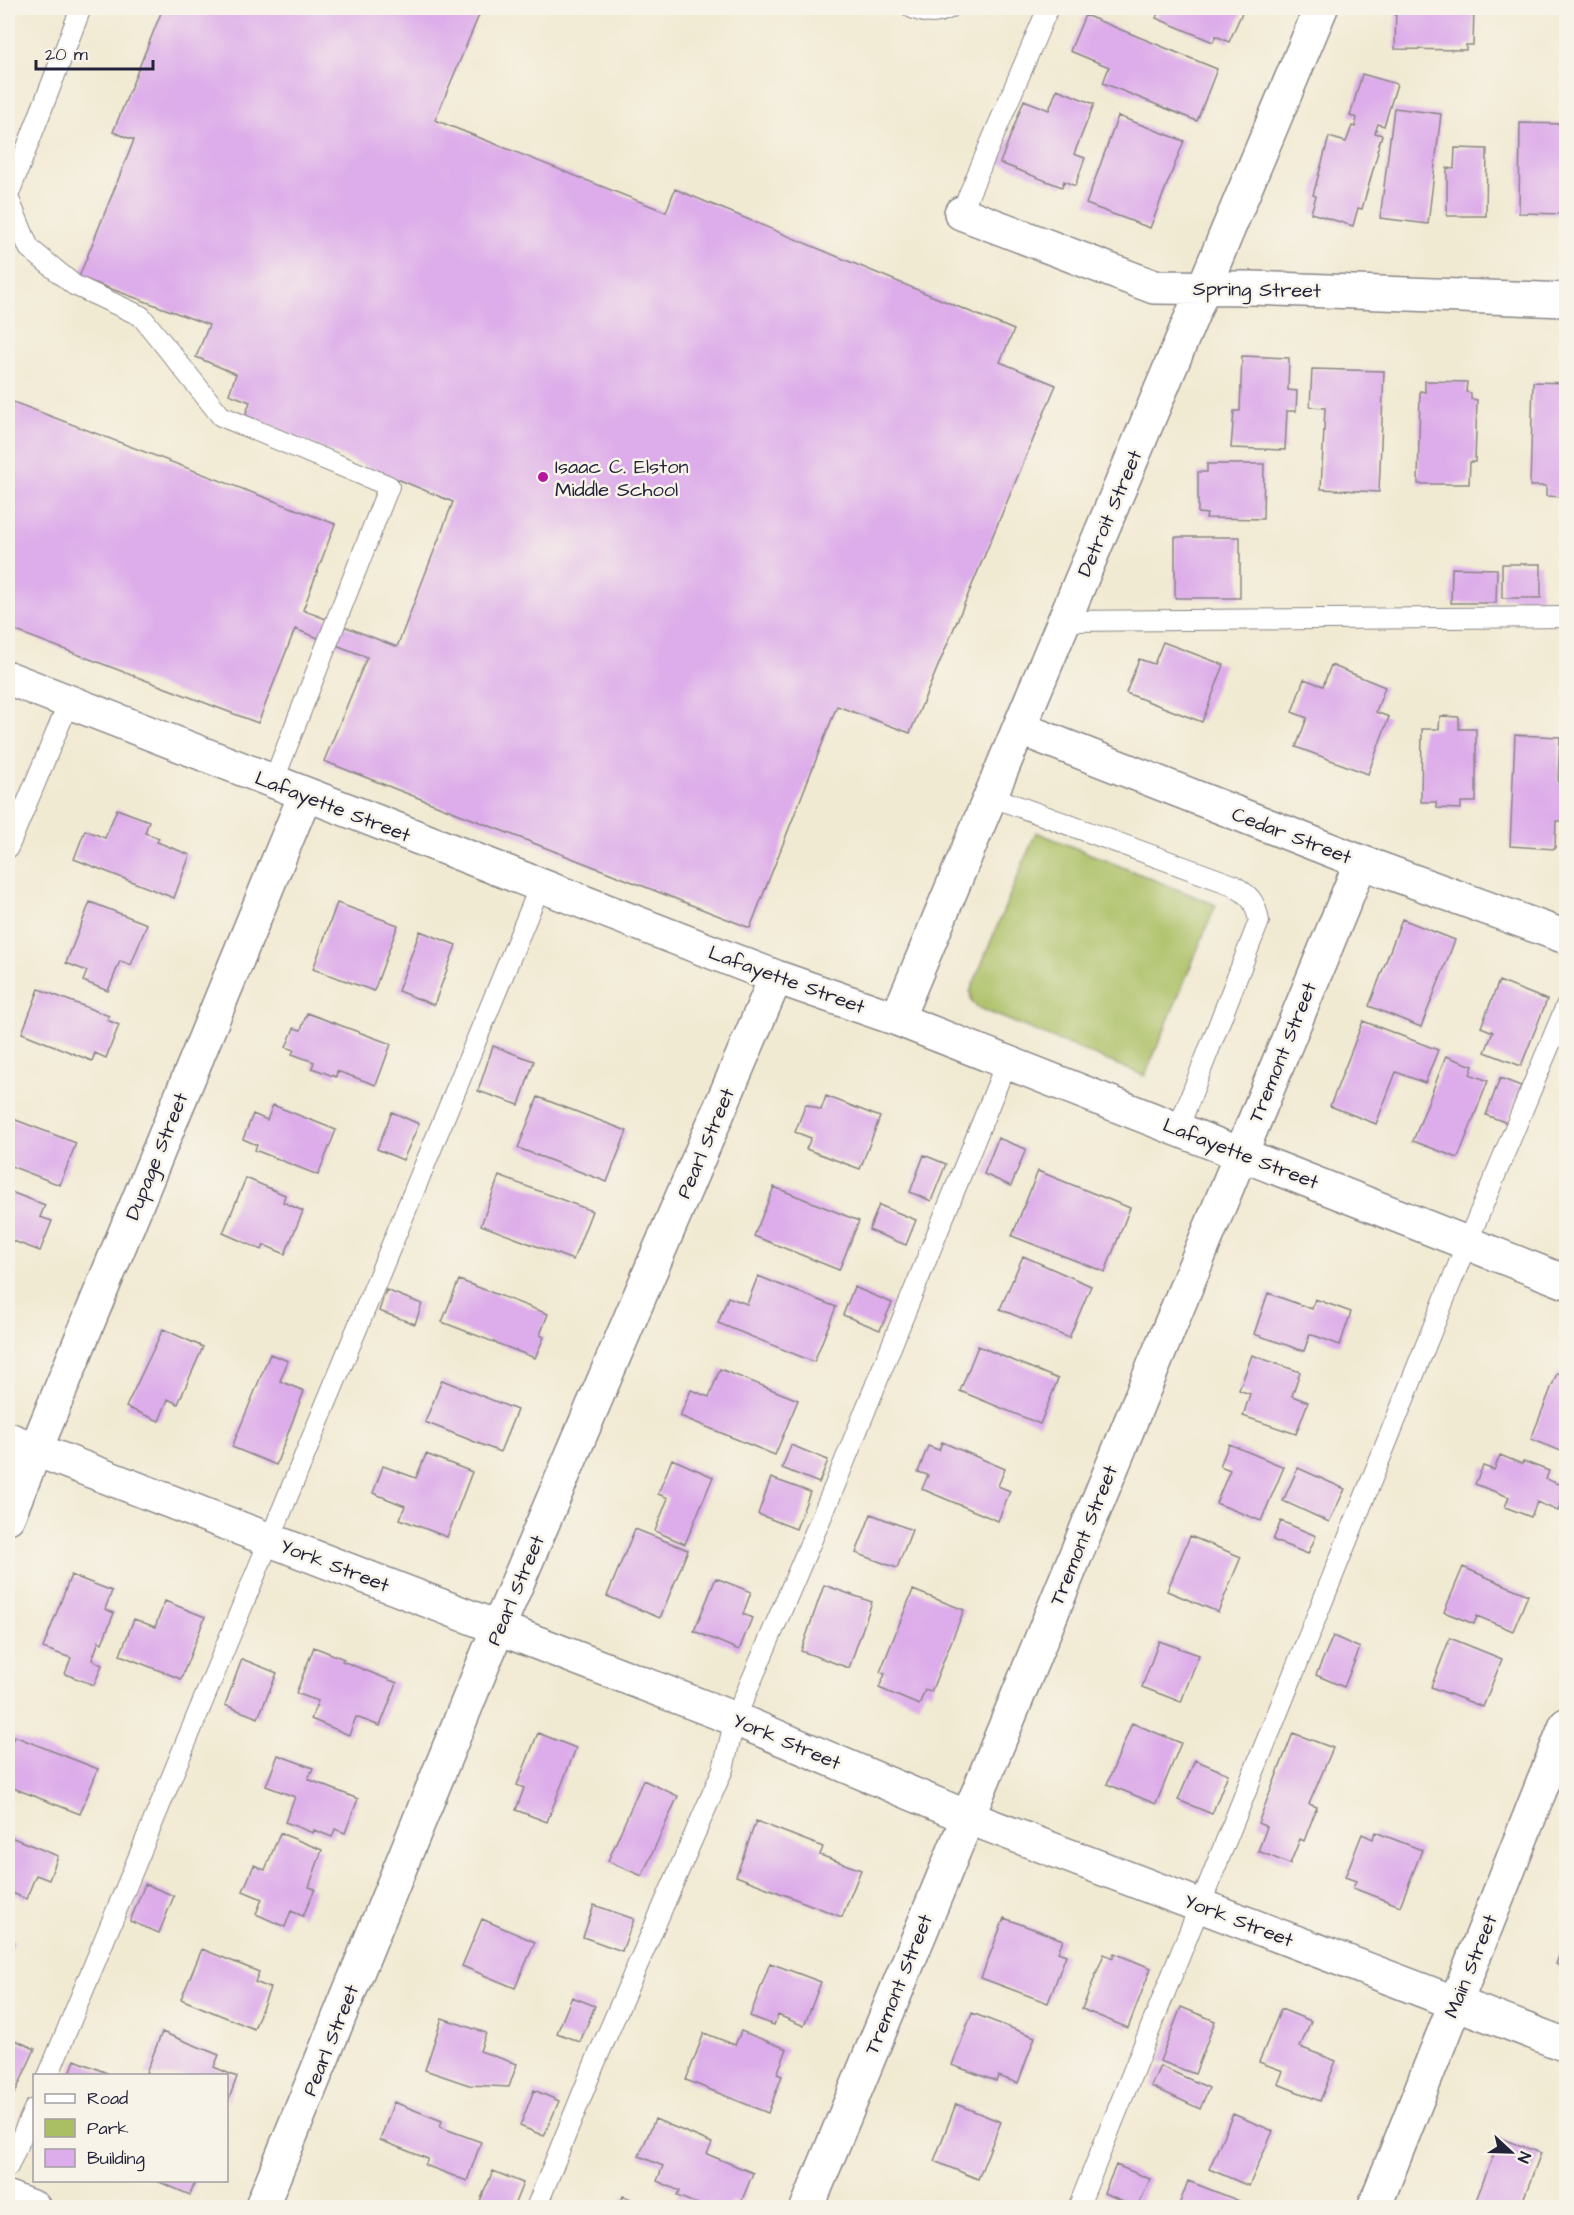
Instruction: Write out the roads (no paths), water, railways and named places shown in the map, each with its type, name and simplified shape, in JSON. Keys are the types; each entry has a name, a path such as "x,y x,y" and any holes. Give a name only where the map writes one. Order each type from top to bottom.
{"street":[{"name":"Detroit Street","path":"897,1019 1321,8"},
{"name":"Spring Street","path":"961,213 1155,287 1566,300"},
{"name":"Lafayette Street","path":"8,678 540,886 1007,1061 1566,1282"},
{"name":"Cedar Street","path":"1019,728 1361,862 1566,937"},
{"name":"Dupage Street","path":"8,1516 21,1445 304,795"},
{"name":"Tremont Street","path":"807,2208 1361,862"},
{"name":"Pearl Street","path":"261,2208 498,1628 776,976"},
{"name":"York Street","path":"21,1445 735,1719 966,1817 1566,2045"},
{"name":"Main Street","path":"1374,2208 1566,1725"},
{"path":"8,2198 34,2208"}],"lane":[{"path":"81,8 8,196 29,248 74,285 141,316 221,416 389,486 273,782"},
{"path":"912,8 934,14 950,8"},
{"path":"961,213 1048,8"},
{"path":"1063,621 1566,617"},
{"path":"8,848 69,702"},
{"path":"990,796 1233,885 1249,896 1256,906 1259,921 1178,1129"},
{"path":"49,2074 540,886"},
{"path":"1078,2208 1467,1243 1566,1006"},
{"path":"536,2208 594,2065 723,1769 735,1719 833,1490 1007,1061"},
{"path":"8,2167 33,2111"}],"place":[{"name":"Isaac C. Elston Middle School","path":"543,477"}]}
